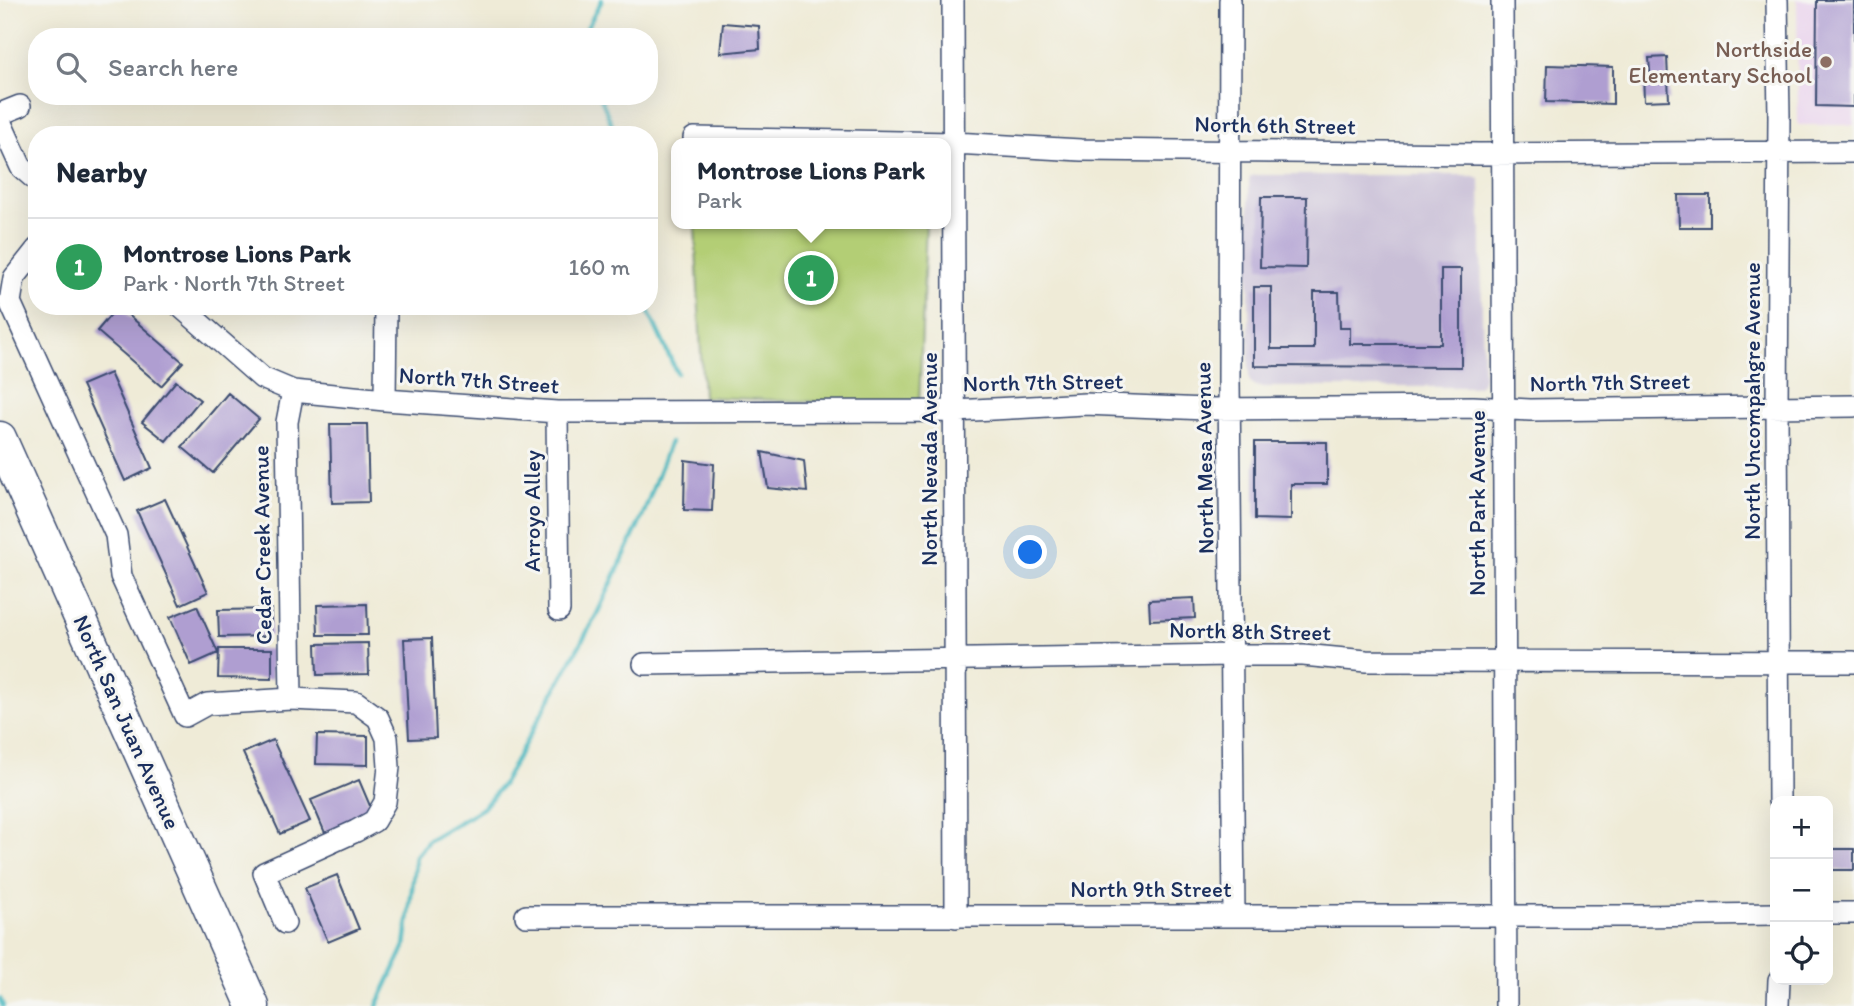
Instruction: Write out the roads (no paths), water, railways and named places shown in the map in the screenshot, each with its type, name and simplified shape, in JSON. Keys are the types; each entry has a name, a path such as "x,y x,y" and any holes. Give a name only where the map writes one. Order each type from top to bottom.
{"highway":[{"name":"North San Juan Avenue","path":"0,438 253,1006"}],"street":[{"name":"North Nevada Avenue","path":"953,0 956,917"},
{"name":"North Mesa Avenue","path":"1230,0 1234,915"},
{"name":"North Park Avenue","path":"1502,0 1506,1006"},
{"name":"North Uncompahgre Avenue","path":"1777,0 1779,796"},
{"path":"0,114 20,106"},
{"path":"0,121 21,167 28,173"},
{"name":"North 6th Street","path":"951,143 1081,150 1503,154 1854,152"},
{"path":"28,260 14,278 10,302 116,535 121,576 185,716 207,704 291,699 356,702 378,718 387,738 389,767 385,802 373,821 264,873 285,923"},
{"name":"North 7th Street","path":"190,315 262,378 293,391 557,412 955,411 1085,404 1230,409 1473,407 1503,410 1854,406"},
{"path":"385,400 386,315"},
{"name":"Cedar Creek Avenue","path":"291,699 287,422 293,391"},
{"name":"Arroyo Alley","path":"557,412 559,610"},
{"name":"North 8th Street","path":"644,664 1233,654 1303,654 1366,661 1854,662"},
{"path":"1833,913 1854,913"},
{"name":"North 9th Street","path":"526,916 1770,914"},
{"path":"1778,1004 1779,985"}],"waterway":[{"path":"587,28 602,0"},
{"path":"604,105 612,126"},
{"path":"650,315 677,373"},
{"path":"377,1006 405,946 416,856 429,840 483,808 502,785 597,614 643,515 670,442"},
{"path":"0,999 3,1006"}],"place":[{"name":"Northside Elementary School","path":"1826,62"},
{"name":"Montrose Lions Park","path":"811,278"}]}
